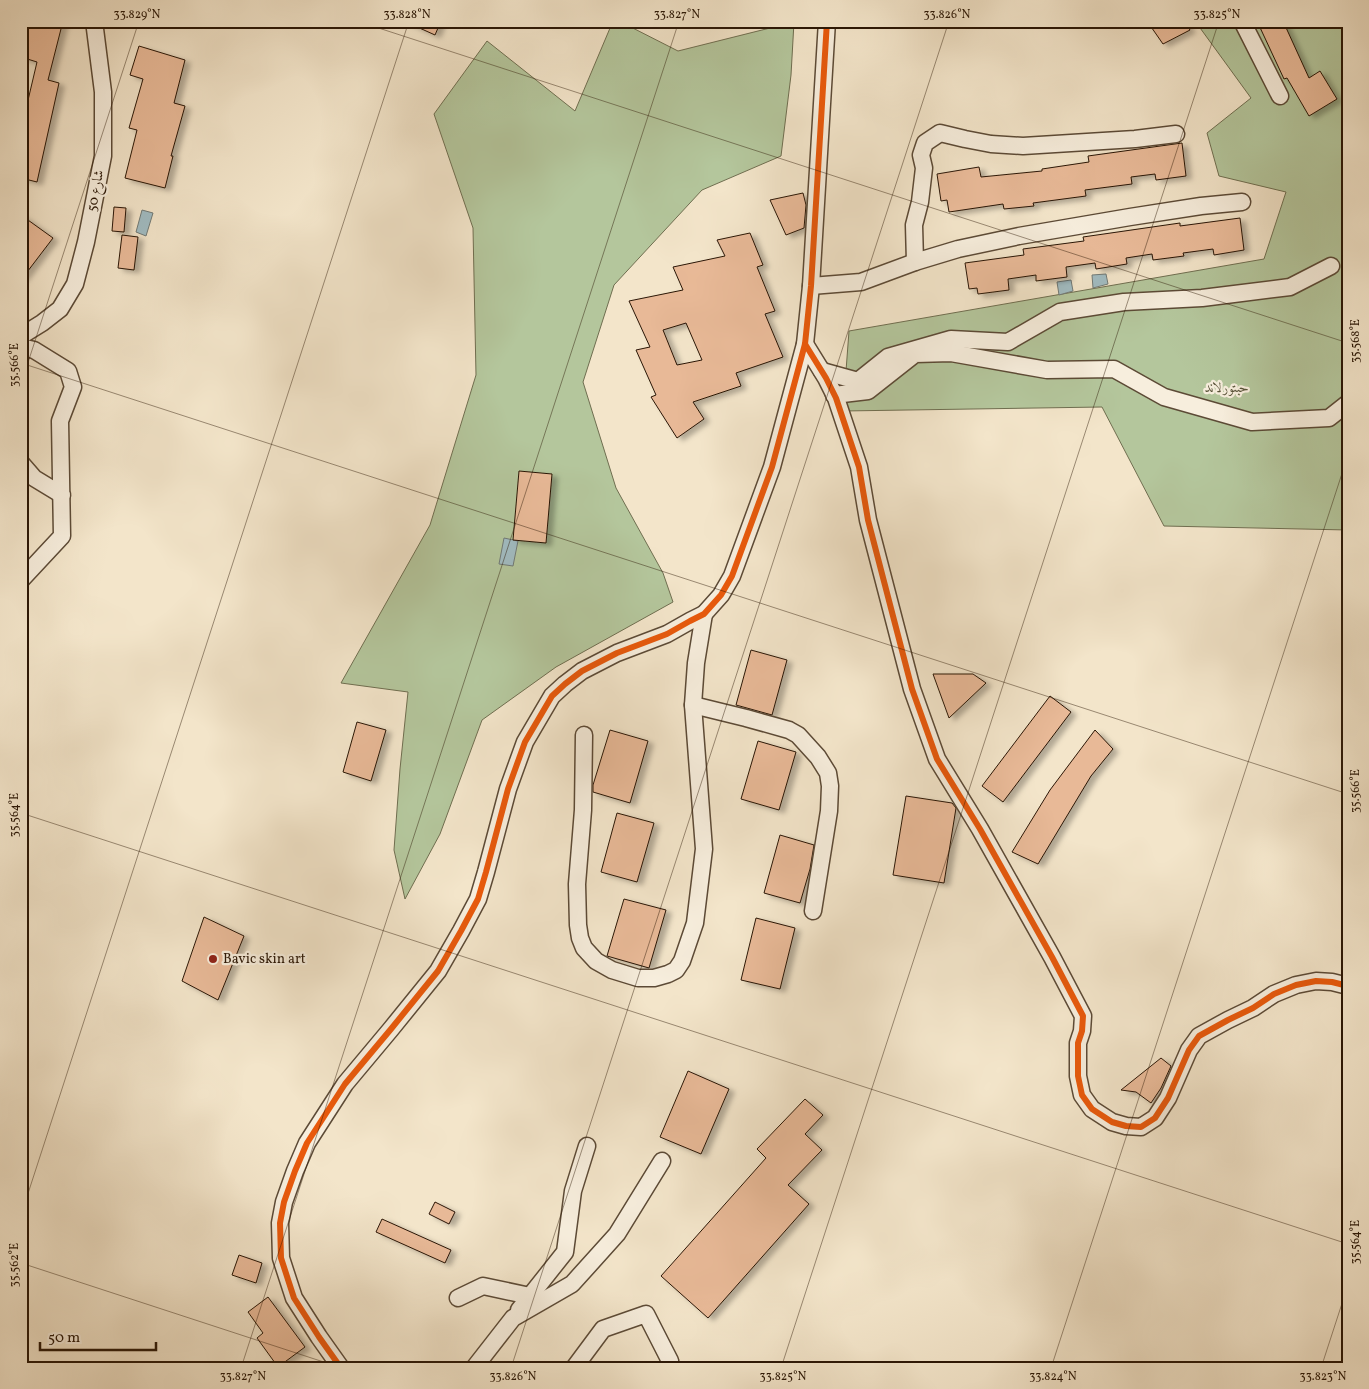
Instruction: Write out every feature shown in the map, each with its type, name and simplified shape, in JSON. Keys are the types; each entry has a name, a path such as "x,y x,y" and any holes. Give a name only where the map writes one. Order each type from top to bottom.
{"street":[{"name":"شارع 50","path":"21,336 42,324 60,309 75,284 81,263 103,156 103,92 94,21"},
{"path":"1242,21 1280,96"},
{"path":"341,1368 294,1298 281,1258 280,1223 284,1202 295,1171 307,1143 345,1084 438,971 462,932 478,899 508,789 525,742 552,696 565,684 617,652 667,634 704,614 721,595 732,576 772,467 805,344 811,286 826,23"},
{"path":"915,262 914,225 920,202 924,168 921,155 925,143 940,132 991,144 1023,146 1135,139 1176,134"},
{"path":"811,286 861,282 915,262 958,249 1018,236 1201,206 1242,202"},
{"path":"822,371 858,381 888,357 951,339 1008,342 1060,312 1124,302 1202,298 1290,287 1331,266"},
{"path":"805,344 834,395 859,467 868,520 909,680 937,759 985,837 1052,957 1082,1016 1082,1031 1078,1042 1078,1076 1082,1095 1092,1109 1112,1122 1126,1126 1141,1127 1155,1118 1168,1098 1189,1050 1199,1036 1253,1008 1274,994 1296,985 1316,981 1348,986"},
{"path":"21,347 34,350 68,371 73,387 60,421 62,536 21,580"},
{"path":"834,395 868,391 915,354 952,353 1047,370 1114,370 1164,397 1252,422 1329,418 1348,403"},
{"path":"21,463 34,478 62,496"},
{"path":"584,735 583,810 577,884 580,938 584,948 596,961 612,970 638,978 654,978 668,974 676,970 688,948 695,923 704,849 693,705 696,663 704,614"},
{"path":"693,705 789,730 798,735 818,757 828,773 830,786 829,811 813,910"},
{"path":"474,1368 564,1252 573,1191 586,1146"},
{"path":"513,1318 572,1284 617,1234 662,1161"},
{"path":"458,1298 483,1286 530,1296"},
{"path":"574,1368 603,1329 646,1314 670,1361 668,1368"}],"green space":[{"path":"613,21 619,21 678,51 794,22 791,75 781,156 702,190 614,285 583,382 616,488 663,573 673,602 556,667 482,720 440,834 405,899 394,850 408,692 341,683 430,525 476,375 473,228 434,114 487,41 575,111"},
{"name":"حبتورلاند","path":"1195,21 1348,21 1348,530 1164,526 1102,407 843,411 849,331 1264,259 1286,192 1219,176 1207,133 1251,98"}],"water":[{"path":"142,210 153,213 146,236 136,232"},
{"path":"1106,274 1108,284 1093,288 1092,275"},
{"path":"1071,280 1073,291 1059,295 1057,282"},
{"path":"504,538 518,541 513,566 499,564"}],"building":[{"path":"28,21 63,21 48,80 59,83 37,182 21,178 21,130 37,62 21,57 21,48"},
{"path":"404,21 441,21 435,35"},
{"path":"1147,21 1184,21 1190,30 1163,44"},
{"path":"1257,21 1283,21 1309,78 1320,71 1337,99 1309,116 1287,78 1284,79"},
{"path":"139,46 185,60 174,103 185,106 171,156 173,156 165,188 125,178 137,130 129,128 143,79 130,75"},
{"path":"1182,143 1186,176 1156,180 1155,174 1131,177 1132,184 1085,190 1086,196 1033,203 1034,206 1004,209 1003,204 949,212 947,200 941,201 937,174 979,167 981,177 1042,171 1042,169 1089,162 1088,156"},
{"path":"803,193 806,205 804,228 786,235 770,200"},
{"path":"114,207 126,208 124,232 112,231"},
{"path":"21,215 53,238 21,280"},
{"path":"1240,218 1244,250 1214,255 1213,249 1183,253 1184,256 1153,260 1152,254 1126,258 1127,264 1096,269 1095,263 1066,267 1067,277 1036,281 1036,275 1008,279 1009,290 978,294 977,288 969,289 965,263 1024,255 1023,249 1084,241 1083,237 1180,223 1180,226"},
{"path":"750,233 763,265 757,267 775,311 765,314 783,357 736,373 741,386 693,402 704,419 677,438 651,397 656,395 636,350 650,347 629,301 683,290 673,267 725,256 717,240","holes":["686,323 702,360 677,365 663,330"]},
{"path":"122,235 138,237 134,270 118,268"},
{"path":"519,471 552,474 546,543 513,540"},
{"path":"751,650 787,660 772,715 736,705"},
{"path":"933,674 973,674 986,683 949,718"},
{"path":"1050,696 1071,712 1003,802 982,786"},
{"path":"357,722 386,730 371,781 343,772"},
{"path":"610,730 648,741 630,803 593,792 593,785"},
{"path":"1095,730 1113,749 1091,776 1038,864 1012,852 1050,790"},
{"path":"758,741 796,752 779,810 741,799"},
{"path":"906,796 952,803 956,808 944,883 893,875"},
{"path":"617,813 654,823 637,882 601,872"},
{"path":"780,835 814,845 810,869 800,903 764,893"},
{"path":"624,899 666,910 649,968 607,956"},
{"name":"Bavic skin art","path":"204,917 244,936 218,1000 182,981"},
{"path":"756,918 795,928 780,989 741,980"},
{"path":"1161,1058 1171,1066 1161,1088 1151,1103 1136,1092 1121,1090"},
{"path":"688,1071 729,1089 701,1154 660,1137"},
{"path":"805,1099 823,1115 805,1134 822,1150 788,1185 809,1204 708,1318 661,1276 766,1158 757,1149"},
{"path":"435,1202 455,1212 449,1224 429,1214"},
{"path":"382,1219 451,1250 445,1263 376,1232"},
{"path":"239,1255 262,1263 256,1283 232,1275"},
{"path":"268,1297 305,1347 278,1367 257,1338 263,1333 248,1312"}],"cycle path":[{"path":"341,1368 294,1298 281,1258 280,1223 284,1202 295,1171 307,1143 345,1084 438,971 461,931 478,899 508,789 525,742 552,696 582,671 617,653 667,634 704,614 721,595 732,576 772,467 805,344 811,286 827,21"},
{"path":"805,344 836,398 859,467 868,520 912,689 937,759 980,829 1083,1016 1082,1031 1078,1043 1078,1076 1082,1095 1092,1109 1112,1122 1126,1126 1141,1127 1155,1118 1168,1098 1189,1050 1199,1036 1253,1008 1274,994 1296,985 1316,981 1348,986"}],"place":[{"name":"Bavic skin art","path":"213,959"}]}
